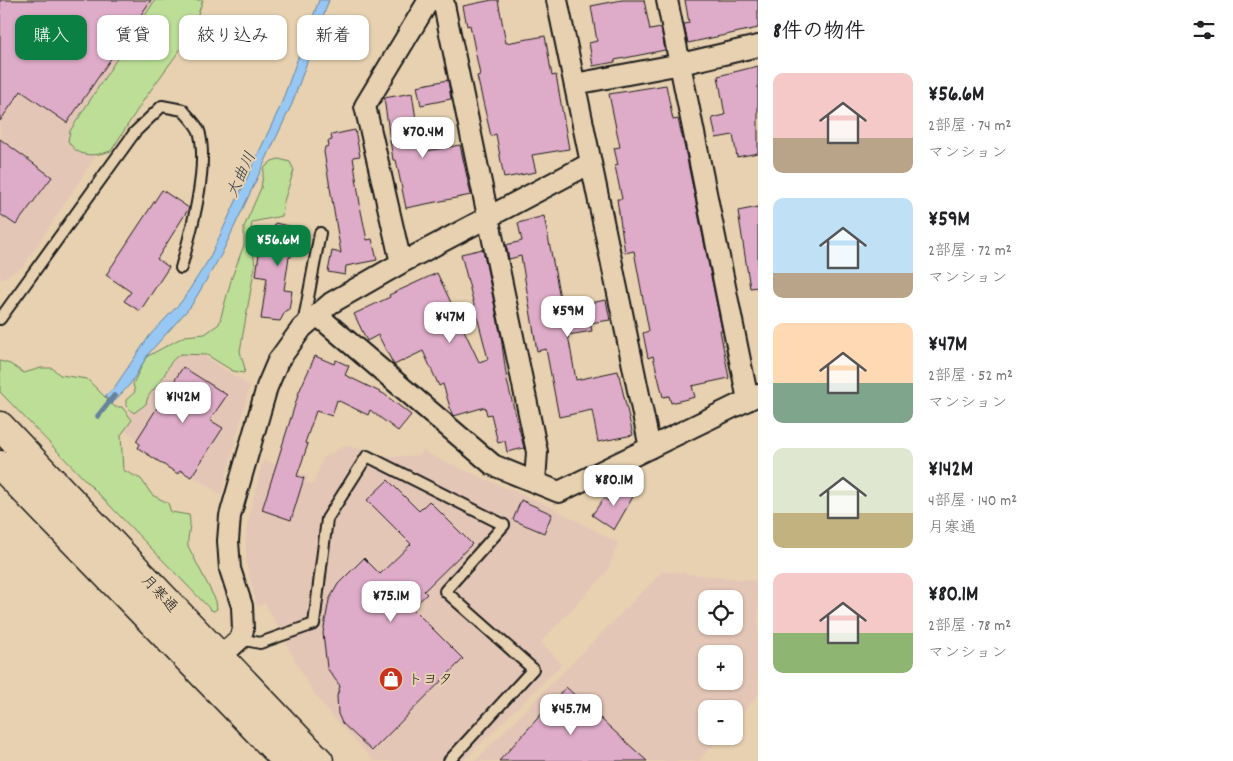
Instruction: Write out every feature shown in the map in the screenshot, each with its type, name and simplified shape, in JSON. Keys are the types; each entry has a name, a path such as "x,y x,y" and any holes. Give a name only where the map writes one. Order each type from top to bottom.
{"highway":[{"name":"月寒通","path":"0,426 211,665 287,761"},
{"name":"月寒通","path":"0,465 211,665 319,761"}],"street":[{"path":"401,263 365,106 429,0"},
{"path":"443,0 537,452 535,482"},
{"path":"557,0 650,448"},
{"path":"309,322 493,466 559,492 753,397 667,0"},
{"path":"574,84 681,64 758,46"},
{"path":"211,665 240,639 243,630 242,606 230,569 228,541 230,516 267,387 278,361 309,322 331,303 488,216 591,163"}],"lane":[{"path":"0,319 135,132 162,106 182,110 200,132 201,140 202,154 196,203 181,268"},
{"path":"309,322 320,233"},
{"path":"240,639 260,643 314,624 327,519 367,456 504,525 445,591 533,668 449,761"}],"shaded area":[{"path":"0,0 160,0 154,15 97,15 97,60 136,60 99,151 23,267 0,280"},
{"path":"191,347 250,386 221,495 120,427 163,360"},
{"path":"345,445 389,457 420,455 423,450 436,458 551,507 618,543 607,572 541,642 562,664 463,761 374,761 323,706 306,681 265,603 258,606 255,599 246,563 246,529 263,460 308,476 306,482 313,484 323,458"},
{"path":"663,571 758,581 758,695 743,712 743,700 698,700 698,745 713,745 699,761 475,761"}],"green space":[{"path":"155,0 203,0 198,15 179,15 179,51 145,98 111,151 87,155 77,151 68,141 70,131 116,60 169,60 169,15 145,15"},
{"path":"279,159 290,162 294,170 284,201 282,216 252,222 251,230 263,241 253,250 255,266 240,351 245,369 244,373 233,371 207,355 181,354 171,362 164,376 150,394 146,404 134,413 126,406 126,400 135,392 133,384 146,357 185,336 205,334 219,324 232,277 244,245 244,227 261,188 264,168 272,161"},
{"path":"0,361 10,364 24,373 41,368 52,368 60,375 87,379 115,407 122,407 132,420 121,435 123,470 141,479 152,495 168,503 171,512 189,515 188,546 216,601 217,609 211,610 0,392"}],"water":[{"path":"319,0 329,0 324,15 314,15"},
{"path":"297,60 308,60 292,104 221,255 191,306 149,353 131,383 113,403 105,396 114,388 150,335 182,301 209,259 280,107"}],"building":[{"path":"0,0 151,0 141,15 97,15 97,60 110,60 67,123 21,91 0,121"},
{"path":"498,0 506,43 545,36 552,76 556,75 569,149 532,155 536,172 504,178 496,134 491,136 477,76 480,75 470,25 467,26 463,6"},
{"path":"622,0 644,0 650,30 661,28 665,50 593,66 589,43 597,41 591,6"},
{"path":"685,0 758,0 758,28 688,43 684,24 689,23"},
{"path":"758,66 758,153 737,157 733,135 716,138 712,118 725,115 718,76"},
{"path":"448,80 451,99 421,105 417,86"},
{"path":"666,85 673,120 678,119 685,149 722,330 720,330 729,378 692,386 695,397 671,403 669,396 663,397 653,356 648,358 643,333 649,331 634,251 625,253 617,199 622,199 615,166 618,165 614,148 620,147 609,94"},
{"path":"412,93 421,152 460,145 471,195 406,208 396,160 393,160 384,98"},
{"path":"355,130 360,156 353,157 361,211 367,240 372,239 377,260 346,266 345,275 328,272 332,251 341,253 324,152 325,147 329,146 328,141 332,140 331,135"},
{"path":"0,139 52,177 16,225 0,214"},
{"path":"162,190 189,208 157,259 169,267 140,311 124,301 131,292 106,275"},
{"path":"758,207 758,287 750,288 738,211"},
{"path":"544,216 562,308 606,300 610,320 590,323 592,331 568,335 576,380 618,371 633,435 598,442 592,410 559,417 546,349 537,351 521,256 509,259 506,245 522,241 518,223"},
{"path":"275,223 307,230 301,254 293,252 291,257 289,257 284,290 292,291 289,310 286,310 280,321 261,319 267,278 256,276 262,231 273,234"},
{"path":"483,249 501,337 507,381 524,448 507,452 505,441 498,443 491,414 487,415 485,407 454,416 452,414 443,384 439,386 423,351 394,365 378,335 367,341 354,314 390,297 389,295 437,273 479,362 488,359 461,254"},
{"path":"315,356 334,364 336,360 349,366 345,375 384,394 411,415 398,431 370,410 368,415 337,400 332,416 316,411 305,443 308,444 297,476 304,478 291,520 262,510 299,392"},
{"path":"183,367 227,395 210,420 223,428 191,477 180,470 178,474 138,448 140,444 136,441"},
{"path":"388,480 419,511 429,501 472,544 424,591 427,594 412,608 463,659 372,751 342,723 338,714 337,696 340,686 327,668 323,633 329,600 338,584 364,558 380,574 411,544 367,500"},
{"path":"618,485 634,495 614,530 592,515 604,498 608,501"},
{"path":"521,500 552,514 544,533 513,520"},
{"path":"566,687 647,761 499,761"}],"waterway":[{"name":"大曲川","path":"98,416 114,396"}],"place":[{"name":"トヨタ","path":"391,679"}]}
